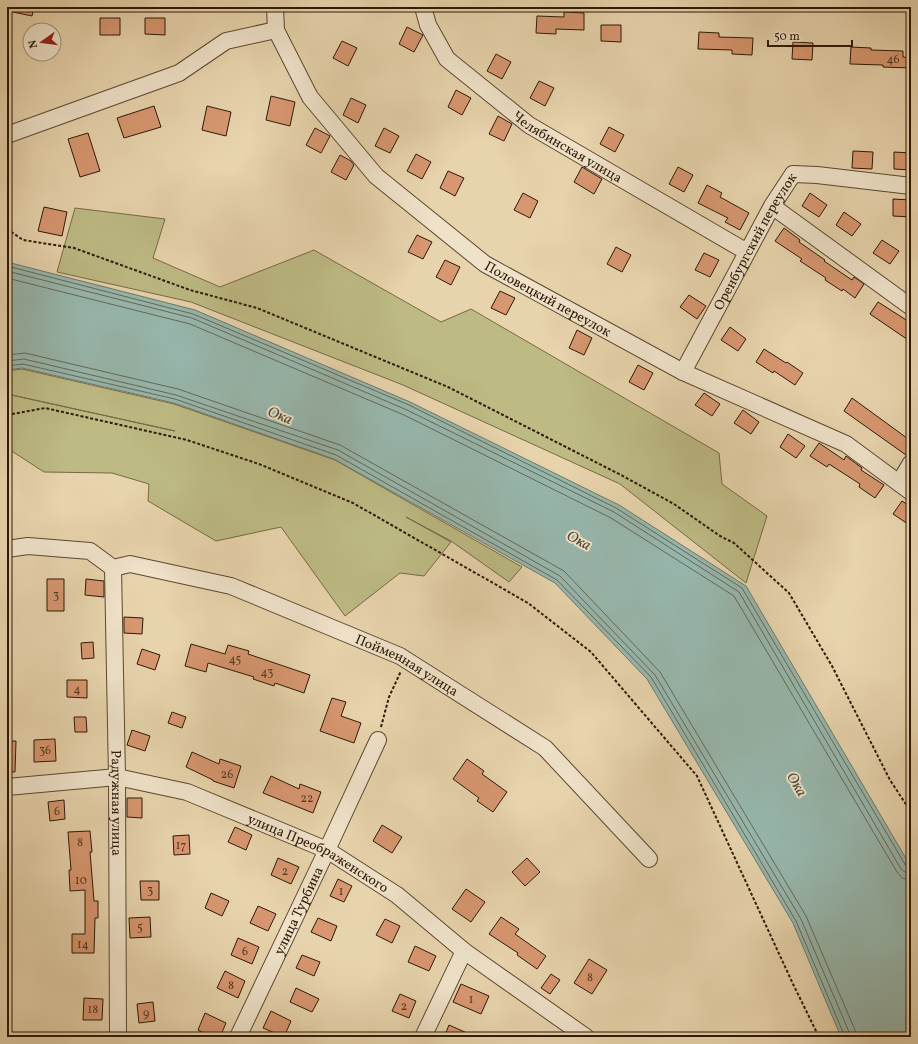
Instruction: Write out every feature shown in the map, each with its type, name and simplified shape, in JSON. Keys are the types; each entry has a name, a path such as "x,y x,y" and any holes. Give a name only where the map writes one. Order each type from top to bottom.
{"street":[{"name":"Половецкий переулок","path":"275,7 276,30 310,97 376,176 485,264 683,372 846,444 905,487"},
{"name":"Челябинская улица","path":"423,7 428,25 447,59 529,125 747,252"},
{"path":"7,135 180,73 226,41 276,30"},
{"name":"Оренбургский переулок","path":"683,372 772,206 794,174 817,175 911,186"},
{"path":"772,206 911,307"},
{"path":"905,487 911,463"},
{"path":"7,548 28,546 90,551 113,568"},
{"name":"Пойменная улица","path":"113,568 130,564 231,586 400,656 545,748 649,859"},
{"name":"Радужная улица","path":"113,568 117,777 118,1037"},
{"name":"улица Турбина","path":"238,1037 378,740"},
{"name":"улица Преображенского","path":"7,787 117,777 187,792 327,850 397,895 464,951 586,1037"},
{"path":"423,1037 464,951"}],"path":[{"path":"7,229 23,240 74,248 190,290 264,311 448,387 621,475 674,504 720,536 734,543 789,593 832,666 890,780 911,812"},
{"path":"7,415 45,408 188,440 259,464 353,504 528,603 591,652 697,776 819,1037"},
{"path":"378,740 389,697 406,660"}],"shaded area":[{"path":"75,208 165,219 153,258 220,287 314,250 441,322 471,309 719,453 722,484 767,516 746,583 620,484 403,385 191,302 57,272"},
{"path":"22,369 174,404 335,460 522,567 509,582 451,541 406,517 451,542 424,576 400,573 345,616 281,527 216,541 148,501 149,484 112,473 44,472 7,448 7,371"}],"water":[{"name":"Ока","path":"7,262 195,310 410,402 619,505 746,586 911,867 911,1037 841,1037 793,923 647,679 555,583 334,459 174,403 22,368 7,370"}],"building":[{"path":"8,7 34,7 32,16 8,11"},
{"path":"564,12 584,13 584,30 556,29 556,34 536,33 537,16 564,17"},
{"path":"100,18 120,18 120,35 100,35"},
{"path":"145,18 165,18 165,35 145,34"},
{"path":"601,25 621,25 621,42 601,41"},
{"path":"407,27 423,35 414,52 399,44"},
{"path":"699,32 719,33 719,37 753,38 752,55 732,54 732,50 698,49"},
{"path":"342,41 357,48 348,66 333,58"},
{"path":"793,42 813,43 812,60 792,59"},
{"path":"851,47 871,48 871,50 903,51 903,57 911,58 911,68 850,64"},
{"path":"496,54 511,62 502,79 487,71"},
{"path":"539,81 554,88 545,106 530,98"},
{"path":"456,90 471,98 462,115 448,107"},
{"path":"271,96 295,102 290,126 266,120"},
{"path":"351,98 366,105 358,123 343,115"},
{"path":"154,106 161,127 124,138 117,118"},
{"path":"207,106 231,112 226,136 202,130"},
{"path":"498,116 512,124 504,141 489,134"},
{"path":"609,127 624,135 615,152 600,144"},
{"path":"315,128 330,136 321,153 306,145"},
{"path":"384,128 399,136 390,153 375,146"},
{"path":"88,133 100,171 80,177 68,139"},
{"path":"853,151 873,152 872,169 852,168"},
{"path":"894,152 911,153 911,170 894,169"},
{"path":"416,154 431,162 422,179 407,171"},
{"path":"340,155 351,161 354,165 346,180 331,172"},
{"path":"582,167 602,179 594,194 574,182"},
{"path":"678,167 693,175 684,192 669,184"},
{"path":"448,171 464,178 455,196 440,188"},
{"path":"707,185 722,193 720,197 749,213 740,230 725,222 728,218 698,203"},
{"path":"523,193 538,201 530,218 514,210"},
{"path":"810,193 827,205 819,217 802,206"},
{"path":"893,199 911,200 911,217 893,216"},
{"path":"44,207 67,212 62,236 38,231"},
{"path":"844,212 861,224 852,236 836,225"},
{"path":"784,228 800,240 799,242 825,260 824,261 852,280 854,277 864,284 855,298 843,289 842,291 825,280 826,278 800,261 802,259 775,241"},
{"path":"417,235 432,242 423,259 408,252"},
{"path":"882,240 899,251 890,264 873,253"},
{"path":"616,247 631,255 622,272 607,264"},
{"path":"704,253 719,260 710,277 695,270"},
{"path":"445,260 460,267 451,285 436,277"},
{"path":"500,291 515,298 506,315 491,308"},
{"path":"689,295 706,306 697,319 680,307"},
{"path":"878,302 911,323 911,342 870,314"},
{"path":"730,327 746,339 738,351 721,340"},
{"path":"577,330 592,338 584,355 569,348"},
{"path":"764,349 803,373 795,385 774,371 773,373 756,362"},
{"path":"638,365 653,373 644,390 629,382"},
{"path":"704,393 720,404 712,416 695,405"},
{"path":"852,398 911,441 911,454 906,455 844,411"},
{"path":"743,410 759,422 751,434 734,423"},
{"path":"788,434 805,446 796,458 780,447"},
{"path":"819,443 844,460 846,456 862,468 861,470 884,485 875,498 859,487 860,484 829,464 827,467 810,456"},
{"path":"902,501 911,507 911,526 893,514"},
{"path":"47,579 64,579 64,611 47,611"},
{"path":"86,579 104,581 104,597 85,595"},
{"path":"124,617 143,618 142,634 124,633"},
{"path":"93,642 94,658 82,659 81,643"},
{"path":"191,644 225,654 228,645 249,651 248,654 310,675 304,693 275,683 274,686 253,679 254,677 208,663 206,672 185,666"},
{"path":"142,649 160,655 155,670 137,664"},
{"path":"67,680 87,680 87,698 67,697"},
{"path":"332,698 346,702 341,716 361,723 354,743 320,731"},
{"path":"172,712 186,717 182,728 168,723"},
{"path":"74,717 86,717 87,732 75,732"},
{"path":"132,730 150,736 145,751 127,745"},
{"path":"55,739 56,761 34,762 34,740"},
{"path":"7,741 16,741 15,772 7,772"},
{"path":"192,752 219,764 220,759 241,766 234,788 213,781 186,767"},
{"path":"467,759 484,771 482,774 507,792 493,812 477,801 479,798 453,779"},
{"path":"271,776 299,789 300,784 321,792 313,813 263,793"},
{"path":"127,798 142,798 142,818 127,817"},
{"path":"64,800 65,819 50,821 48,802"},
{"path":"382,825 402,837 392,853 373,841"},
{"path":"235,827 252,835 246,850 228,842"},
{"path":"90,831 94,901 98,901 98,918 95,918 94,953 72,953 72,934 85,934 85,890 70,891 69,870 71,870 68,832"},
{"path":"189,835 190,854 174,855 173,836"},
{"path":"278,858 299,867 291,884 271,875"},
{"path":"527,858 540,872 525,886 512,872"},
{"path":"338,879 352,886 344,902 330,896"},
{"path":"140,881 159,881 159,900 141,900"},
{"path":"466,889 485,902 471,922 452,909"},
{"path":"211,893 229,901 222,916 205,908"},
{"path":"258,906 276,914 268,931 250,923"},
{"path":"150,917 151,937 130,938 129,918"},
{"path":"501,917 519,929 515,934 546,956 537,969 517,955 518,953 489,934"},
{"path":"318,918 337,926 331,941 311,932"},
{"path":"385,919 400,926 392,943 376,935"},
{"path":"238,938 259,947 252,964 231,955"},
{"path":"415,946 436,956 429,971 408,962"},
{"path":"302,955 320,962 314,976 296,968"},
{"path":"589,959 607,970 592,994 574,983"},
{"path":"225,971 245,981 238,998 217,988"},
{"path":"551,974 560,980 550,994 541,988"},
{"path":"461,984 489,996 481,1014 453,1002"},
{"path":"296,988 319,999 312,1012 290,1002"},
{"path":"400,994 416,1001 409,1018 392,1011"},
{"path":"84,998 103,999 102,1020 83,1020"},
{"path":"153,1002 155,1021 139,1023 137,1004"},
{"path":"271,1011 291,1021 284,1037 263,1028"},
{"path":"205,1013 226,1023 220,1037 212,1037 198,1030"},
{"path":"449,1025 476,1037 444,1037"}]}
